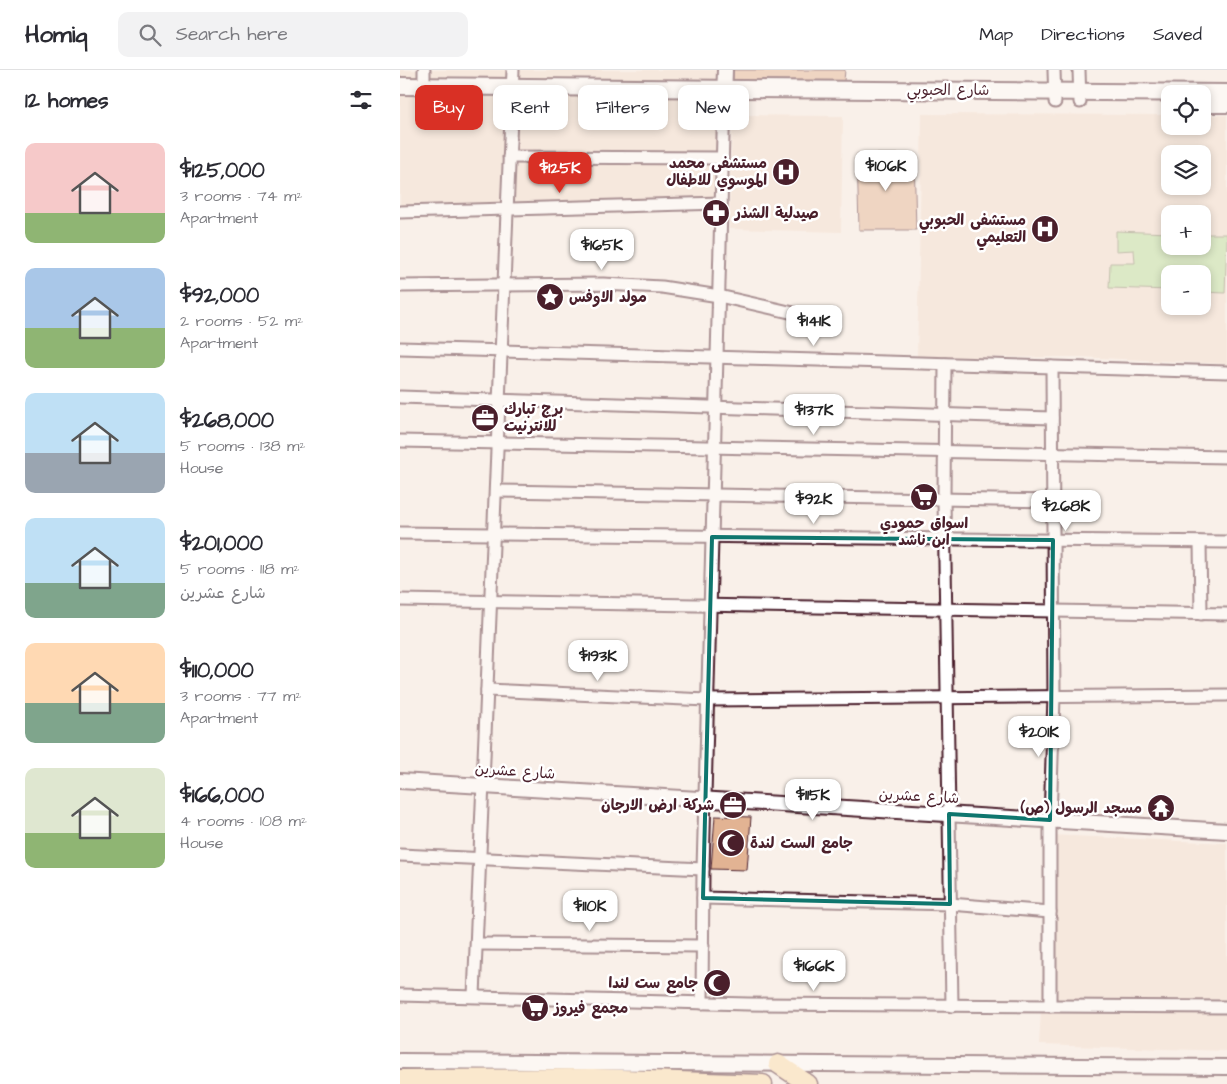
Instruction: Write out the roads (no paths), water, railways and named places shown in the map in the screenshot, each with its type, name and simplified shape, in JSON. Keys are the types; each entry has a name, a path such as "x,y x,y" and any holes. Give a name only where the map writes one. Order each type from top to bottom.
{"main road":[{"name":"شارع الحبوبي","path":"400,86 415,87"},
{"name":"شارع الحبوبي","path":"749,94 1080,97 1227,92"},
{"name":"شارع الحبوبي","path":"400,96 493,93"},
{"name":"شارع الحبوبي","path":"568,93 678,94"},
{"name":"شارع الحبوبي","path":"1080,97 1161,102"},
{"path":"1211,104 1227,104"},
{"path":"778,1064 808,1084"},
{"path":"400,1071 763,1084"},
{"path":"400,1079 593,1078"}],"street":[{"path":"424,70 424,85"},
{"path":"512,85 513,70"},
{"path":"724,85 725,70"},
{"path":"1054,70 1055,97"},
{"path":"1079,70 1080,97"},
{"path":"474,996 511,130"},
{"path":"702,1003 707,700 723,130"},
{"path":"510,157 722,158"},
{"path":"400,212 721,203"},
{"path":"400,286 603,284 662,287 719,296 798,314"},
{"path":"400,348 1227,372"},
{"path":"945,364 944,539 952,1006"},
{"path":"1050,1006 1050,820 1054,697 1052,367"},
{"path":"400,397 1052,418"},
{"path":"400,441 1227,457"},
{"path":"496,491 1053,501"},
{"path":"400,534 1227,542"},
{"path":"1200,542 1201,614"},
{"path":"400,600 1227,614"},
{"path":"487,690 707,700 1227,695"},
{"name":"شارع عشرين","path":"400,781 1227,831"},
{"path":"400,854 703,869"},
{"path":"703,898 950,904 1050,912"},
{"path":"477,944 703,946"},
{"path":"400,996 474,996 702,1003 1227,1007"},
{"path":"400,1061 1227,1067"}],"place":[{"name":"مستشفى محمد الموسوي للاطفال","path":"786,172"},
{"name":"صيدلية الشذر","path":"716,213"},
{"name":"مستشفى الحبوبي التعليمي","path":"1045,229"},
{"name":"مولد الاوفس","path":"550,297"},
{"name":"برج تبارك للانترنيت","path":"485,418"},
{"name":"اسواق حمودي ابن ناشد","path":"924,497"},
{"name":"شركة ارض الارجان","path":"733,805"},
{"name":"مسجد الرسول (ص)","path":"1161,808"},
{"name":"جامع الست لندة","path":"731,843"},
{"name":"جامع ست لندا","path":"717,983"},
{"name":"مجمع فيروز","path":"535,1008"}]}
